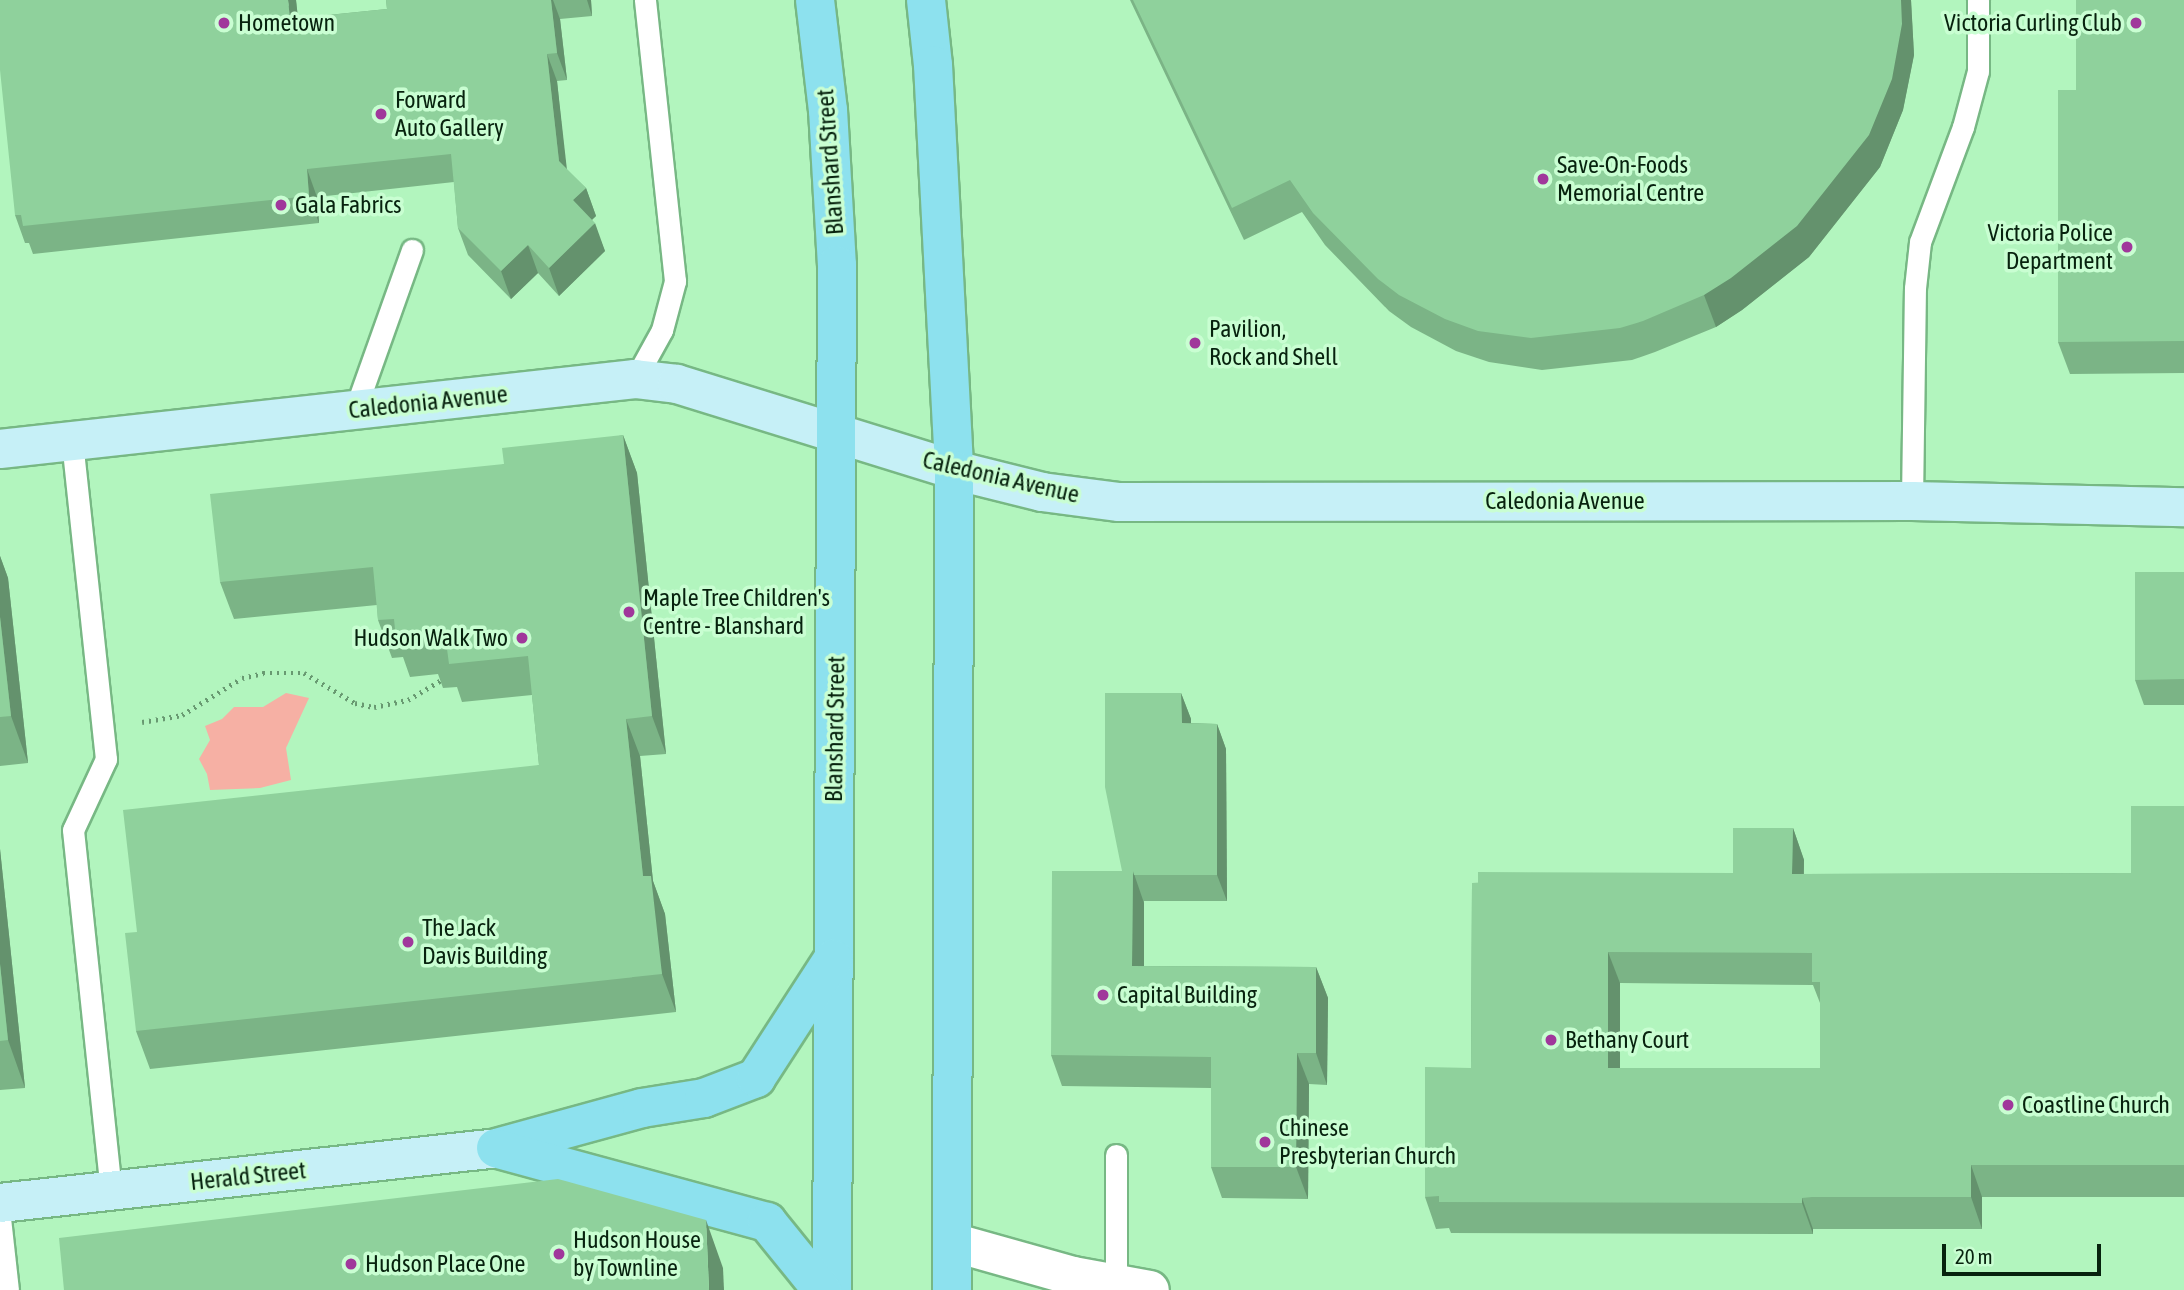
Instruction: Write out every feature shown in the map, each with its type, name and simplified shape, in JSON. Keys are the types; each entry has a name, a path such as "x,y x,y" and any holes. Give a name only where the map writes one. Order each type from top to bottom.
{"main road":[{"name":"Blanshard Street","path":"815,0 828,110 837,265 832,1290"},
{"path":"926,0 933,65 954,470 952,1290"},
{"path":"496,1148 642,1108 704,1098 756,1078 833,959"},
{"path":"496,1148 766,1222 822,1290"}],"street":[{"name":"Caledonia Avenue","path":"0,449 635,379 677,384 954,470 1042,492 1119,502 1912,501 2184,507"},
{"name":"Herald Street","path":"0,1203 496,1148"},
{"path":"952,1242 1073,1276 1133,1287"}],"lane":[{"path":"635,379 662,330 675,281 645,0"},
{"path":"1912,501 1915,288 1920,242 1963,127 1978,71 1978,0"},
{"path":"355,410 412,250"},
{"path":"72,441 106,759 73,831 111,1191"},
{"path":"1116,1155 1133,1287"},
{"path":"0,1218 8,1290"}],"path":[{"path":"103,726 182,715 204,704 225,687 263,673 304,673 355,703 374,707 408,700 443,679"}],"shaded area":[{"path":"286,693 309,698 286,748 291,780 260,788 210,790 207,774 199,759 210,740 205,726 222,719 234,707 263,707"}],"building":[{"path":"0,0 288,0 290,19 387,9 386,0 551,0 557,53 547,54 559,161 586,188 573,200 595,223 549,268 528,245 501,271 458,228 451,154 307,169 309,196 23,226 21,215 15,215 0,70"},
{"name":"Save-On-Foods Memorial Centre","path":"1133,0 1901,0 1902,24 1892,79 1869,135 1797,226 1731,278 1704,295 1643,321 1620,328 1531,338 1478,331 1445,319 1399,295 1378,279 1313,213 1290,180 1232,208"},
{"name":"Victoria Police Department","path":"2076,0 2184,0 2184,341 2058,342 2058,90 2076,90"},
{"path":"623,435 652,716 626,719 643,876 651,876 662,974 136,1031 125,933 137,932 123,810 539,765 528,656 449,664 447,649 430,650 428,635 396,639 394,619 378,620 373,567 220,582 210,494 504,464 502,448"},
{"path":"2135,572 2184,572 2184,679 2135,680"},
{"path":"0,617 11,716 0,717"},
{"path":"1105,693 1181,693 1182,723 1217,724 1217,875 1134,875 1133,871 1122,871 1105,787"},
{"path":"2131,806 2184,806 2184,1165 1971,1165 1971,1197 1812,1197 1802,1198 1802,1203 1439,1202 1439,1196 1425,1197 1425,1067 1471,1068 1472,883 1478,883 1478,872 1733,873 1733,828 1793,828 1792,874 2131,873","holes":["1608,952 1812,953 1812,982 1820,982 1820,1068 1608,1068"]},
{"path":"1052,871 1133,871 1132,966 1316,967 1316,1053 1297,1053 1296,1167 1211,1167 1211,1057 1051,1055"},
{"path":"0,964 8,1040 0,1041"},
{"path":"558,1179 706,1220 709,1290 64,1290 59,1238"}],"place":[{"name":"Hometown","path":"224,23"},
{"name":"Victoria Curling Club","path":"2136,23"},
{"name":"Forward Auto Gallery","path":"381,114"},
{"name":"Save-On-Foods Memorial Centre","path":"1543,179"},
{"name":"Gala Fabrics","path":"281,205"},
{"name":"Victoria Police Department","path":"2127,247"},
{"name":"Pavilion, Rock and Shell","path":"1195,343"},
{"name":"Maple Tree Children's Centre - Blanshard","path":"629,612"},
{"name":"Hudson Walk Two","path":"522,638"},
{"name":"The Jack Davis Building","path":"408,942"},
{"name":"Capital Building","path":"1103,995"},
{"name":"Bethany Court","path":"1551,1040"},
{"name":"Coastline Church","path":"2008,1105"},
{"name":"Chinese Presbyterian Church","path":"1265,1142"},
{"name":"Hudson House by Townline","path":"559,1254"},
{"name":"Hudson Place One","path":"351,1264"}]}
